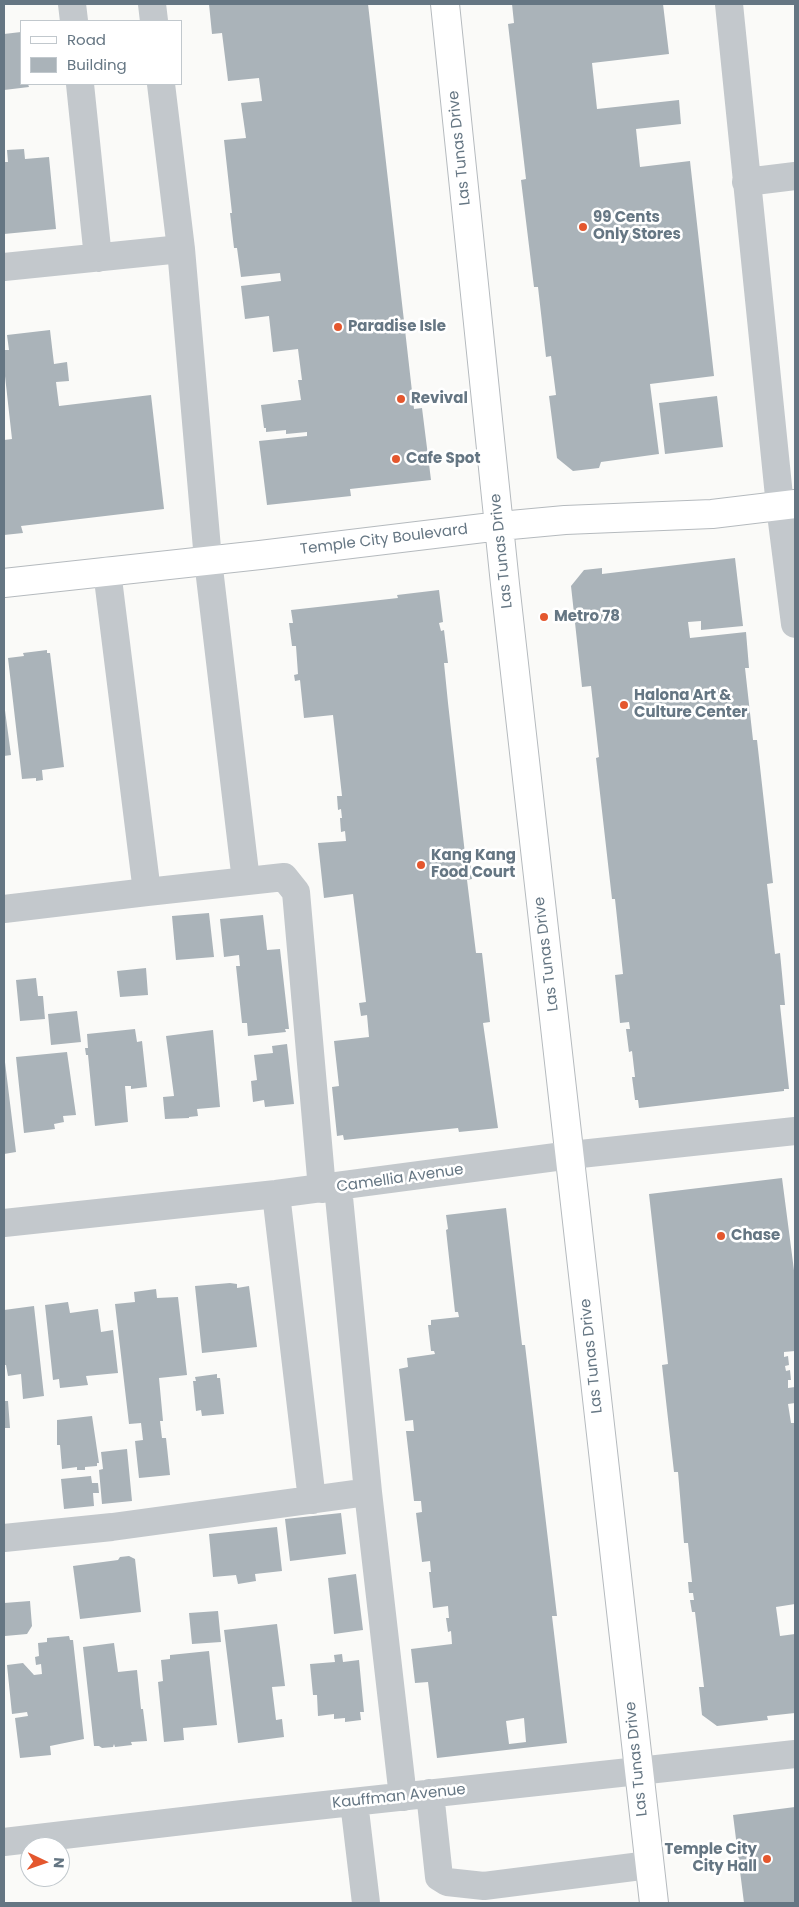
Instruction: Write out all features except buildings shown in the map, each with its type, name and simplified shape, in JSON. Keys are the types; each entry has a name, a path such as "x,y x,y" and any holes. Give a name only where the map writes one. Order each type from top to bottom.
{"main road":[{"name":"Las Tunas Drive","path":"445,4 544,933 571,1155 654,1903"},
{"name":"Temple City Boulevard","path":"4,583 500,526 565,520 712,514 788,505"}],"street":[{"path":"72,4 74,20"},
{"path":"152,4 154,20"},
{"path":"728,4 746,182 788,505 795,624"},
{"path":"80,85 98,258"},
{"path":"162,85 181,249 208,560 246,881"},
{"path":"746,182 795,176"},
{"path":"4,267 181,249"},
{"path":"107,571 147,892"},
{"path":"4,909 284,876 296,892 330,1188 368,1492 402,1797"},
{"name":"Camellia Avenue","path":"4,1223 330,1188 571,1155 795,1131"},
{"path":"276,1194 312,1500"},
{"path":"4,1538 112,1527 368,1492"},
{"name":"Kauffman Avenue","path":"4,1842 430,1793 795,1754"},
{"path":"430,1793 439,1877 447,1882 484,1886 650,1865"},
{"path":"354,1802 366,1903"}],"place":[{"name":"99 Cents Only Stores","path":"583,227"},
{"name":"Paradise Isle","path":"338,327"},
{"name":"Revival","path":"401,399"},
{"name":"Cafe Spot","path":"396,459"},
{"name":"Metro 78","path":"544,617"},
{"name":"Halona Art & Culture Center","path":"624,705"},
{"name":"Kang Kang Food Court","path":"421,865"},
{"name":"Chase","path":"721,1236"},
{"name":"Temple City City Hall","path":"767,1859"}]}
